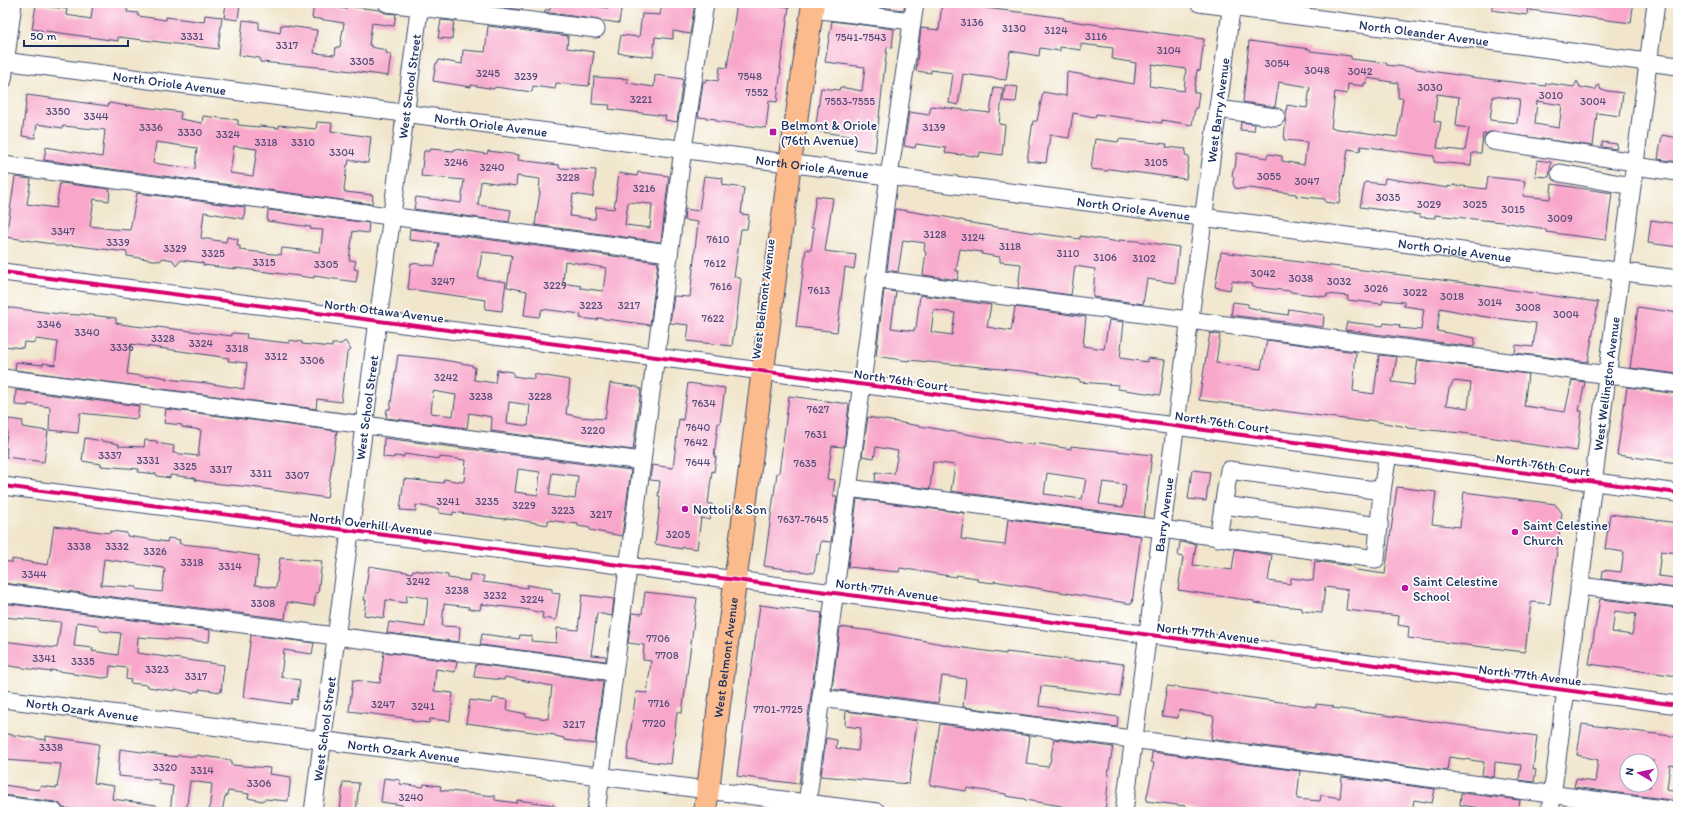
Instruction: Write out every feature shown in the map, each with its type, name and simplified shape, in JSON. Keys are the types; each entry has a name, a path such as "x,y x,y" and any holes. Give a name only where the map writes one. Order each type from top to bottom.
{"main road":[{"name":"West Belmont Avenue","path":"707,802 790,163 812,6"}],"street":[{"path":"3,80 4,61 13,3"},
{"path":"387,3 419,5 596,29"},
{"path":"596,812 683,149 705,3"},
{"path":"806,808 888,176 915,3"},
{"name":"North Oleander Avenue","path":"1199,3 1232,5 1678,66"},
{"name":"West Wellington Avenue","path":"1550,812 1606,374 1656,3"},
{"name":"West School Street","path":"313,812 419,5"},
{"name":"West Barry Avenue","path":"1204,217 1232,5"},
{"path":"812,6 912,21"},
{"name":"North Oriole Avenue","path":"4,61 1678,279"},
{"path":"1218,109 1276,117"},
{"path":"1492,140 1678,172"},
{"path":"3,165 669,253"},
{"path":"1560,173 1632,186"},
{"name":"Barry Avenue","path":"1124,812 1204,217"},
{"name":"North Ottawa Avenue","path":"3,272 656,356 763,372"},
{"path":"875,279 1678,384"},
{"name":"North 76th Court","path":"763,372 1678,493"},
{"path":"3,378 642,462"},
{"path":"848,488 1376,558 1382,491 1388,454"},
{"path":"1218,538 1229,470 1382,491"},
{"name":"North Overhill Avenue","path":"3,486 736,580"},
{"path":"1223,505 1379,526"},
{"name":"North 77th Avenue","path":"736,580 1678,704"},
{"path":"1579,586 1678,598"},
{"path":"3,592 614,672"},
{"path":"821,698 1678,811"},
{"name":"North Ozark Avenue","path":"3,699 600,777 707,802 877,812"},
{"path":"3,806 54,812"}],"building":[{"path":"93,3 128,3 127,12 138,13 138,16 166,20 166,17 204,22 205,15 222,17 218,49 118,37 118,41 32,29 36,5 67,9 66,15 91,19"},
{"path":"226,3 240,3 238,20 224,18"},
{"path":"492,3 522,3 522,10 491,6"},
{"path":"551,3 573,3 608,8 608,3 622,3 619,23 544,12 545,10 550,10"},
{"path":"662,3 695,3 690,34 673,31 673,39 655,37 653,57 618,53 621,35 639,37 642,14 660,15"},
{"path":"737,3 756,3 789,7 777,102 769,101 766,128 698,117 703,82 705,82 706,79 718,81 720,67 727,68"},
{"path":"846,3 905,3 904,10"},
{"path":"942,3 1064,18 1064,20 1204,39 1200,71 1197,70 1194,93 1199,93 1197,108 1195,108 1192,125 1162,120 1162,123 1096,114 1095,117 1073,113 1069,138 1050,135 1046,163 1027,161 1033,121 1037,121 1043,92 1066,96 1067,72 1134,84 1136,63 1112,59 1113,48 1081,44 1081,50 1060,47 1060,51 1040,48 1039,56 1010,51 1006,80 963,74 958,105 949,103 953,73 931,70 931,73 916,71 921,28 939,30","holes":["1152,64 1186,69 1184,91 1149,86"]},
{"path":"1492,3 1528,3 1527,15 1492,10"},
{"path":"1530,3 1613,3 1613,5 1633,6 1631,23 1530,10"},
{"path":"314,4 346,9 346,6 380,10 385,13 396,14 394,26 372,23 369,45 371,45 371,47 386,50 386,53 391,54 388,76 329,68 260,62 260,58 239,55 243,20 259,22 259,29 280,33 281,25 317,30 314,53 335,55 336,47 340,47 344,23 312,18"},
{"path":"441,20 454,21 452,39 438,38"},
{"path":"832,21 894,29 892,48 887,47 875,152 854,149 856,137 815,131 821,88 839,90 840,87 862,91 865,67 825,62"},
{"path":"488,26 568,36 567,48 594,52 589,86 556,83 555,89 533,86 532,92 495,87 494,89 471,85 471,87 433,81 436,63 438,63 439,60 462,64 463,50 485,52"},
{"path":"1249,41 1351,56 1351,59 1387,63 1386,65 1416,68 1478,78 1546,86 1546,83 1574,87 1577,81 1580,87 1595,90 1599,84 1601,90 1623,93 1620,116 1597,113 1593,146 1490,132 1483,134 1481,153 1472,153 1471,165 1434,162 1434,156 1361,146 1360,151 1348,149 1339,204 1325,202 1325,199 1296,196 1296,194 1249,188 1235,188 1233,183 1234,178 1232,176 1235,168 1237,153 1267,158 1268,154 1282,156 1282,161 1304,165 1307,142 1284,140 1287,105 1307,108 1310,87 1279,82 1275,107 1243,102","holes":["1367,78 1398,83 1398,98 1403,98 1397,137 1331,128 1335,92 1347,94 1348,84 1364,86 1364,83 1367,83","1437,94 1459,97 1456,126 1469,128 1465,151 1437,148 1441,122 1434,121","1493,96 1520,99 1517,123 1490,120","1537,101 1562,105 1559,128 1535,124"]},
{"path":"655,75 683,79 677,122 665,120 666,116 609,109 610,105 592,104 594,77 628,79 627,83 654,87"},
{"path":"1005,85 1018,87 1016,102 1003,101"},
{"path":"994,87 1003,88 999,124 1005,125 1002,155 980,152 979,157 945,153 946,148 916,144 915,148 904,146 909,112 929,115 931,106 990,113"},
{"path":"27,95 108,106 109,103 181,112 180,119 202,123 203,116 238,120 238,125 259,127 279,128 279,125 316,129 317,122 332,123 331,131 371,137 368,163 349,160 344,189 345,192 373,195 372,204 44,160 46,147 102,157 105,130 63,126 63,128 37,124 35,138 22,136","holes":["156,142 197,148 195,169 153,163","234,146 257,149 253,176 230,173"]},
{"path":"1241,122 1255,124 1254,131 1240,130"},
{"path":"1662,135 1678,138 1678,162 1658,159"},
{"path":"1095,139 1118,142 1119,139 1167,144 1166,147 1186,149 1185,155 1189,156 1186,179 1110,169 1107,171 1091,169"},
{"path":"1602,142 1617,144 1616,149 1602,147"},
{"path":"430,149 454,151 455,149 487,154 488,151 519,155 518,160 559,165 559,168 596,170 593,197 573,194 570,216 592,219 595,219 596,207 614,209 619,173 637,176 638,172 669,176 661,242 535,225 540,192 540,179 517,176 516,186 481,181 478,205 511,210 509,222 414,209 416,197 461,203 464,180 421,176 424,151 430,151","holes":["628,202 652,204 650,228 625,225"]},
{"path":"1537,160 1551,162 1549,177 1535,176"},
{"path":"704,176 723,178 722,185 744,188 741,214 749,215 747,229 741,229 734,277 740,278 741,280 732,346 687,341 689,325 670,323 674,296 690,297 698,222 684,220 685,209 699,211"},
{"path":"15,177 31,179 27,204 56,208 60,183 110,189 109,201 94,199 90,226 112,229 130,230 137,193 245,207 244,219 204,212 201,238 226,242 227,237 238,239 237,246 240,246 240,250 281,255 282,248 320,252 323,230 267,221 268,210 369,223 368,233 353,231 349,260 356,261 354,269 358,270 356,282 314,276 314,278 203,265 203,263 181,260 176,266 173,260 163,258 160,261 127,256 127,252 70,245 56,246 52,244 6,237"},
{"path":"1488,177 1525,181 1523,196 1550,199 1552,184 1612,193 1606,240 1546,232 1546,229 1503,222 1435,215 1435,218 1420,217 1420,215 1360,207 1365,182 1384,184 1385,178 1448,188 1448,186 1452,187 1453,185 1486,189"},
{"path":"816,196 833,198 825,251 856,255 854,269 845,267 837,332 796,327 806,249 811,250 814,228 811,228"},
{"path":"895,209 1042,234 1080,239 1080,236 1119,242 1119,240 1137,241 1179,247 1175,283 1147,279 1143,304 1093,297 1095,269 1075,266 1071,295 1018,288 1021,264 1000,262 1000,257 981,254 982,252 960,249 956,271 959,271 957,280 923,275 926,252 924,251 925,243 903,240 898,272 887,270"},
{"path":"1651,220 1678,224 1678,247 1648,243"},
{"path":"410,229 658,262 650,325 598,318 597,320 580,318 581,314 542,309 539,317 524,315 527,291 507,287 512,255 482,252 478,278 506,282 502,311 485,309 486,300 408,289 411,263 435,266 439,243 409,240","holes":["565,261 606,268 603,291 580,288 581,286 563,283"]},
{"path":"1221,252 1465,283 1598,302 1588,362 1515,353 1516,345 1533,347 1536,323 1480,316 1440,308 1437,331 1475,338 1474,347 1345,330 1347,322 1383,326 1384,323 1400,325 1399,328 1421,330 1424,309 1404,306 1404,302 1383,300 1382,304 1347,300 1348,296 1327,294 1327,297 1252,287 1253,284 1232,281 1230,290 1215,287"},
{"path":"884,290 896,292 891,328 914,331 914,328 916,328 920,295 991,305 987,327 1011,331 1015,307 1086,317 1083,346 1104,349 1109,320 1124,322 1120,358 1147,362 1147,358 1165,360 1160,395 1118,389 1118,385 1080,382 1080,380 1022,371 908,361 876,356","holes":["934,310 955,313 952,335 931,332"]},
{"path":"1233,302 1248,304 1248,307 1261,311 1288,315 1289,309 1324,315 1323,327 1231,315"},
{"path":"3,307 60,314 81,314 116,318 116,323 133,326 157,327 232,336 232,333 247,334 246,338 289,343 289,340 302,342 302,344 332,347 332,344 341,344 345,341 351,350 347,353 341,402 317,399 316,409 15,370 16,362 55,365 58,342 36,339 35,343 24,342 23,348 3,346","holes":["131,344 229,358 228,361 247,363 244,389 166,379 167,378 150,375 149,377 127,374"]},
{"path":"1638,307 1678,313 1678,374 1630,368"},
{"path":"1210,333 1220,335 1216,363 1242,367 1261,369 1267,340 1356,352 1353,391 1374,394 1379,355 1397,357 1392,382 1414,385 1418,360 1528,374 1524,406 1565,412 1572,380 1585,382 1579,411 1582,411 1577,451 1462,433 1407,428 1368,420 1367,422 1199,400","holes":["1454,381 1471,383 1468,408 1446,405 1449,389"]},
{"path":"398,355 438,359 472,365 472,367 475,367 474,380 495,383 497,370 513,372 513,376 534,379 534,374 570,380 566,414 580,417 605,419 610,383 638,387 641,389 633,450 491,431 492,417 469,413 467,428 386,418 387,409 390,409","holes":["433,391 456,395 453,416 431,413","509,402 530,405 528,426 507,423"]},
{"path":"688,383 725,388 720,423 718,423 714,457 716,457 714,472 712,471 708,504 712,504 710,520 701,518 697,549 682,547 682,549 655,544 659,513 660,496 658,496 660,481 650,480 652,465 673,468 679,419 683,420"},
{"path":"1627,387 1678,394 1678,463 1617,455"},
{"path":"16,390 139,406 137,419 80,413 78,433 49,430 50,407 28,404 28,406 15,405"},
{"path":"789,396 849,404 844,447 832,446 827,479 835,480 833,496 837,496 831,542 821,541 814,573 764,566 777,473 779,473"},
{"path":"166,409 337,431 327,498 212,483 195,480 195,478 170,475 170,478 157,476 157,474 138,472 139,469 101,466 101,464 82,461 85,438 119,444 118,446 144,447 145,440 157,441 157,443 174,446 173,453 198,456 201,430 182,427 182,425 164,423"},
{"path":"868,417 1034,445 1034,443 1071,449 1071,446 1152,455 1144,517 951,491 955,465 933,462 930,489 875,481 876,472 894,474 898,451 876,447 874,458 862,456","holes":["1047,473 1086,479 1082,499 1044,494","1103,482 1126,485 1123,507 1099,504"]},
{"path":"9,419 23,421 22,427 48,431 44,462 6,457 7,448 5,448"},
{"path":"384,438 631,470 622,536 590,530 590,528 578,526 578,524 548,520 548,525 508,518 504,519 453,512 453,515 439,513 439,509 416,505 416,511 400,510 404,479 443,483 444,479 462,482 464,481 466,460 440,457 440,459 404,454 404,457 383,457","holes":["518,469 540,472 538,495 515,492","552,473 578,476 575,499 549,495"]},
{"path":"1192,470 1210,472 1206,501 1188,499"},
{"path":"1397,487 1436,492 1432,524 1460,527 1464,492 1555,504 1562,513 1550,604 1531,602 1525,652 1408,638 1409,627 1398,625 1399,616 1346,610 1348,590 1325,587 1322,613 1302,611 1302,608 1254,603 1254,601 1178,590 1183,557 1178,556 1180,542 1196,544 1193,565 1232,570 1235,549 1272,555 1268,581 1290,584 1291,578 1313,581 1315,561 1351,566 1356,570 1385,574"},
{"path":"857,499 964,513 961,539 980,542 1005,545 1008,519 1141,536 1132,604 994,581 994,583 977,581 977,578 956,575 956,577 900,568 899,572 848,567"},
{"path":"1610,514 1678,523 1678,553 1661,551 1658,576 1676,578 1675,588 1602,579 1603,570 1621,572 1624,552 1605,549"},
{"path":"54,526 110,533 111,531 127,533 127,536 167,542 168,538 180,540 179,543 181,544 221,548 221,550 259,556 255,585 276,588 280,558 322,561 318,593 316,592 314,606 287,602 285,619 3,583 3,561 12,562 12,559 48,565","holes":["104,559 163,568 165,570 162,592 136,589 137,587 101,585"]},
{"path":"369,566 412,573 413,570 448,575 448,578 469,581 470,574 484,576 483,582 527,588 527,585 552,589 552,593 560,594 556,620 542,618 543,613 523,609 481,604 480,610 444,604 442,626 460,627 459,642 387,633 389,622 425,627 428,598 407,595 406,603 386,600 384,618 364,615 366,600 364,600"},
{"path":"645,592 697,598 682,713 677,712 671,764 627,759 636,692 647,693 651,661 643,660 644,645 628,643 632,613 642,614"},
{"path":"582,595 614,599 612,616 597,613 591,655 606,656 606,661 480,645 482,634 519,639 520,635 532,636 531,641 556,643 557,628 578,630"},
{"path":"1600,599 1678,608 1678,676 1589,664","holes":["1615,611 1636,614 1632,635 1612,632"]},
{"path":"3,603 210,630 209,642 138,637 137,653 224,665 221,692 199,689 199,692 195,691 193,693 130,683 131,680 126,679 127,668 110,666 109,677 103,678 51,670 51,672 3,665 3,641 57,648 61,622 3,617","holes":["77,622 97,625 101,631 121,633 118,655 92,651 93,648 74,646"]},
{"path":"760,605 822,613 799,784 737,776"},
{"path":"840,627 1006,654 1006,652 1081,661 1082,659 1124,664 1120,696 1041,686 1039,706 1118,717 1117,727 963,707 966,679 942,676 938,703 832,689"},
{"path":"251,635 314,643 312,654 284,650 281,677 300,680 297,700 292,699 291,704 243,697"},
{"path":"384,652 457,662 455,672 436,669 434,691 453,693 450,721 430,719 429,723 412,721 412,719 349,711 353,680 380,683"},
{"path":"476,664 603,681 595,744 564,740 564,738 555,735 466,723 470,700 492,703 493,698 508,700 507,710 526,714 525,716 548,719 552,686 505,677 504,680 474,677"},
{"path":"1167,686 1316,707 1316,704 1333,706 1333,708 1537,736 1533,769 1536,770 1534,782 1519,780 1521,765 1495,762 1494,777 1482,775 1484,762 1449,757 1447,771 1211,739 1213,716 1179,710 1178,718 1162,716"},
{"path":"846,711 917,721 909,784 821,776 826,738 837,740 836,748 858,751 861,728 845,726"},
{"path":"940,724 1030,736 1026,764 1048,767 1054,739 1113,747 1108,774 1105,812 1087,812 1006,796 1006,794 967,788 966,791 930,785"},
{"path":"1582,724 1678,737 1678,766 1670,765 1667,789 1678,791 1678,801 1574,787 1576,779 1595,782 1598,760 1577,755"},
{"path":"7,734 46,740 46,736 99,744 94,783 114,786 112,799 156,805 156,812 113,812 114,811 91,808 90,812 76,811 77,810 63,808 60,804 55,802 3,795 3,785 39,790 40,786 57,788 61,764 4,760"},
{"path":"120,749 177,757 178,755 196,757 196,755 231,760 231,765 270,768 269,774 291,777 288,801 265,799 262,801 248,798 249,794 228,791 227,796 225,796 222,812 209,812 212,784 190,781 186,812 170,812 173,786 159,784 159,780 118,776"},
{"path":"1152,752 1300,771 1297,799 1320,801 1321,795 1340,798 1342,777 1435,789 1432,803 1414,800 1412,812 1214,812 1185,806 1146,801 1154,763 1151,762"},
{"path":"384,778 400,780 400,784 423,787 424,784 441,786 440,790 495,796 495,800 517,803 517,800 554,805 554,812 436,812 403,808 402,805 381,802"},
{"path":"343,782 359,783 356,812 340,812"},
{"path":"1461,793 1520,800 1518,812 1478,812 1479,808 1460,805"},
{"path":"1571,807 1609,812 1570,812"}],"cycle path":[{"path":"3,272 1678,493"},
{"path":"3,486 736,580 1678,705"}],"place":[{"name":"Belmont & Oriole (76th Avenue)","path":"773,132"},
{"name":"Nottoli & Son","path":"685,509"},
{"name":"Saint Celestine Church","path":"1515,532"},
{"name":"Saint Celestine School","path":"1405,588"}]}
